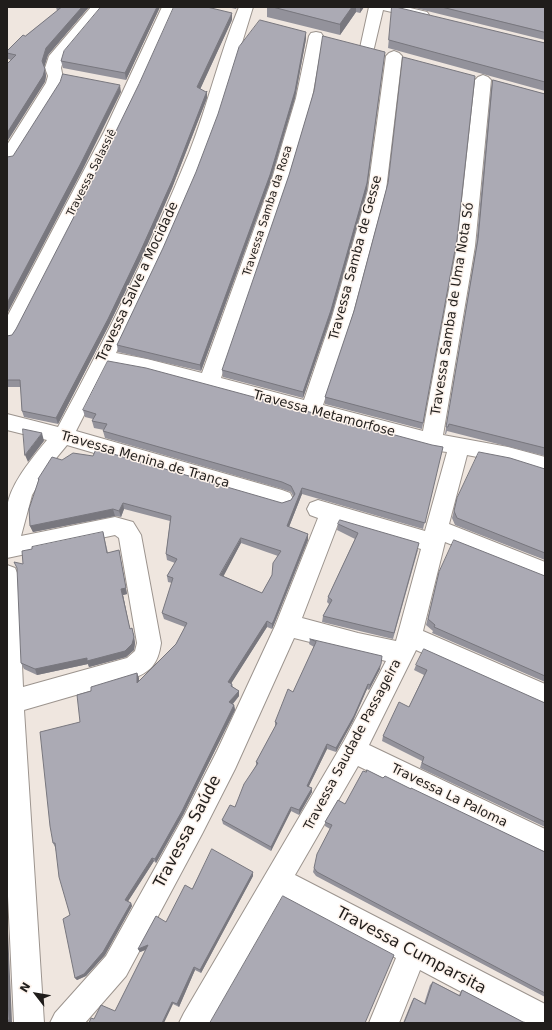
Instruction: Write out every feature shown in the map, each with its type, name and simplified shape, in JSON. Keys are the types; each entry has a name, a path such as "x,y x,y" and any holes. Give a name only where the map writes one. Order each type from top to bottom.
{"street":[{"path":"7,158 52,88 56,73 53,68 57,56 99,7"},
{"name":"Travessa Salassiê","path":"7,336 84,190 125,87 169,7"},
{"path":"351,44 366,48 376,7"},
{"path":"388,7 438,19"},
{"name":"Travessa Salve a Mocidade","path":"7,547 22,493 41,462 62,436 104,358 169,219 197,153 218,95 244,14"},
{"name":"Travessa Samba da Rosa","path":"209,383 279,182 304,98 315,36"},
{"name":"Travessa Samba de Gesse","path":"311,410 342,317 377,190 401,58 366,48"},
{"path":"56,73 71,76"},
{"name":"Travessa Samba de Uma Nota Só","path":"431,442 466,246 483,80"},
{"name":"Travessa Metamorfose","path":"104,358 147,366 431,442 544,461"},
{"name":"Travessa Menina de Trança","path":"7,422 62,436 282,499"},
{"name":"Travessa Saudade Passageira","path":"194,1023 354,750 407,644 459,446"},
{"name":"Travessa Saúde","path":"65,1023 116,966 203,805 287,626 324,511 435,536"},
{"path":"7,547 115,526 125,529 130,536 149,644 147,657 139,664 131,668 9,703"},
{"path":"435,536 545,572"},
{"path":"7,575 9,703 29,1023"},
{"path":"287,626 313,631 358,644 407,644 545,696"},
{"name":"Travessa La Paloma","path":"354,750 545,842"},
{"name":"Travessa Cumparsita","path":"278,881 545,1020"},
{"path":"384,1023 413,952"}],"building":[{"path":"62,7 82,7 46,48 42,61 45,69 43,76 7,133 7,64 16,55 7,53 7,51 23,35 25,36"},
{"path":"101,7 157,7 125,73 61,61 64,51"},
{"path":"174,7 207,7 232,13 197,87 206,92 207,91 172,181 141,250 108,319 56,418 22,411 20,380 7,380 7,336 12,335 16,329 79,207 139,84"},
{"path":"273,7 352,7 340,24"},
{"path":"392,7 545,43 545,82 389,40"},
{"path":"442,7 545,7 545,32"},
{"path":"260,20 306,32 295,91 270,175 200,365 117,345 163,248 196,172 218,114 239,47"},
{"path":"323,36 385,52 367,183 331,310 303,392 222,370 289,175 314,91"},
{"path":"403,57 475,76 457,239 423,423 325,397 354,311 388,183"},
{"path":"63,74 120,85 80,165 7,303 7,157 13,156 60,82"},
{"path":"493,80 545,94 545,448 449,424 448,427 446,427 478,239"},
{"path":"108,361 146,368 443,447 425,523 302,488 287,526 308,534 274,620 272,624 267,621 228,682 239,691 229,702 234,705 182,811 155,859 152,858 125,900 131,903 103,952 84,974 75,978 63,919 70,915 59,877 55,843 53,843 50,826 40,732 80,722 77,695 91,691 91,687 137,673 137,683 176,644 187,623 162,613 173,578 167,576 177,559 166,554 171,516 123,503 119,511 113,509 30,526 29,509 38,479 52,457 62,460 73,453 93,456 96,449 282,503 291,500 295,494 291,486 282,482 103,431 107,424 92,421 96,414 83,410","holes":["241,538 281,551 273,563 272,575 262,593 220,575"]},
{"path":"23,429 42,433 25,455"},
{"path":"479,452 510,458 545,469 545,553 457,518 454,511 457,498"},
{"path":"340,520 419,543 394,633 323,616 332,600 328,597 358,533 338,524"},
{"path":"103,532 107,553 119,550 126,588 121,589 130,629 132,628 134,637 132,644 125,651 87,661 87,658 35,669 21,663 17,568 14,562 23,564 22,551 32,549 32,547"},
{"path":"454,540 545,576 545,676 434,627 435,625 428,619 439,572"},
{"path":"310,639 382,656 381,664 370,685 368,684 354,716 336,748 327,744 307,786 312,788 299,810 291,807 271,847 222,820 230,805 235,807 244,784 258,763 256,762 277,723 275,722 288,689 293,692 316,642"},
{"path":"424,649 545,703 545,822 422,763 424,757 383,736 399,702 409,707 427,670 416,665"},
{"path":"367,770 383,778 385,776 545,852 545,993 317,872 314,868 317,854 332,825 325,822 338,800 345,804 363,771 366,772"},
{"path":"212,849 253,872 200,970 194,967 177,1004 172,1002 162,1023 89,1023 91,1018 94,1019 101,1005 115,1011 148,945 138,949 156,916 166,922 185,885 192,889"},
{"path":"283,896 394,955 365,1023 210,1023"},
{"path":"7,977 9,1020 7,1020"},
{"path":"433,982 460,996 462,990 523,1022 528,1023 404,1023 414,998 425,1004"}]}
